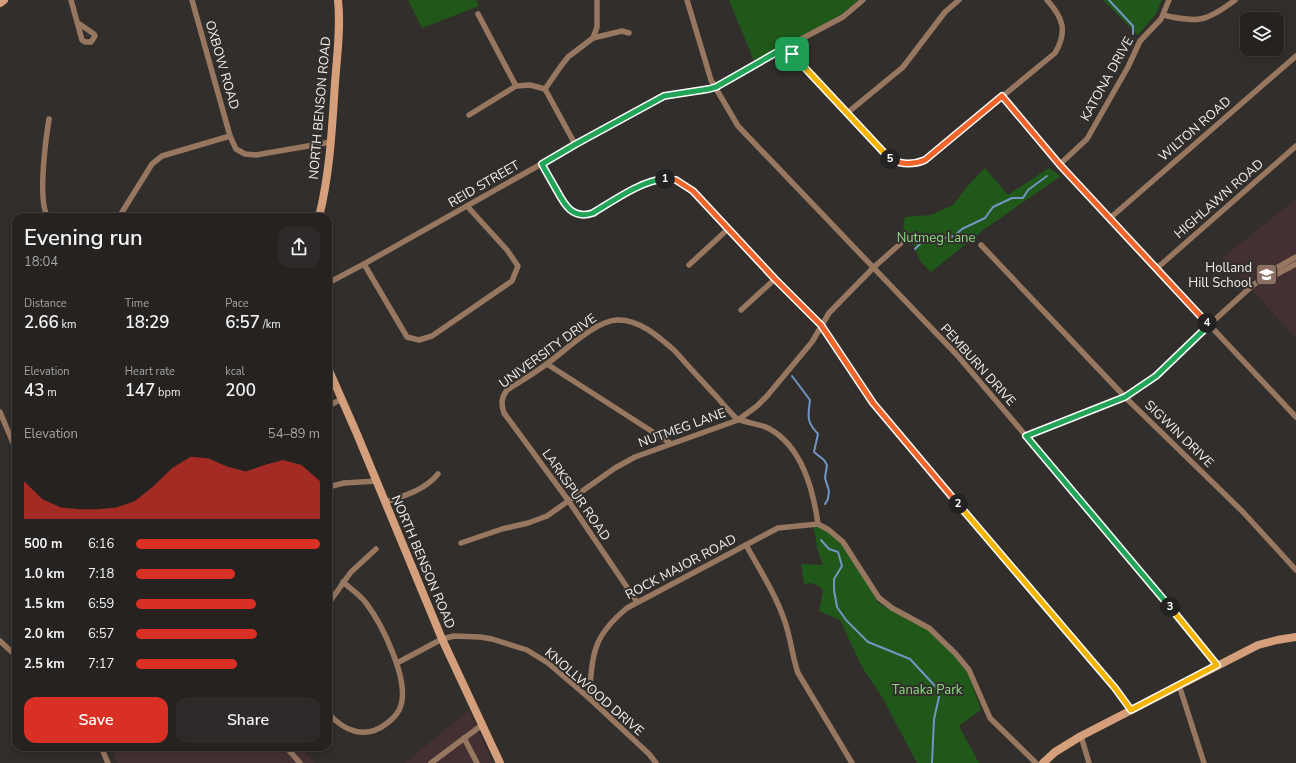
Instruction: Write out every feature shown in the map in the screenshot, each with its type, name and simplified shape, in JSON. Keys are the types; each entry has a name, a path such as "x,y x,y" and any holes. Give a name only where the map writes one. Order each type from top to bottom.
{"main road":[{"path":"0,3 4,0"},
{"name":"NORTH BENSON ROAD","path":"320,213 327,180 331,142 339,30 338,0"},
{"name":"NORTH BENSON ROAD","path":"332,377 386,502 442,639 500,763"},
{"path":"1043,763 1055,752 1080,736 1217,665 1258,645 1296,637"}],"street":[{"path":"71,0 78,23"},
{"name":"OXBOW ROAD","path":"192,0 230,136"},
{"path":"593,38 597,27 598,0"},
{"name":"PEMBURN DRIVE","path":"687,0 712,80 738,126 957,355 1217,665"},
{"name":"REID STREET","path":"332,281 664,96 716,87 786,47 843,17 863,0"},
{"path":"847,113 903,67 945,12 959,0"},
{"path":"786,47 889,159 897,163 918,163 925,160 1054,53 1061,43 1063,27 1057,11 1047,0"},
{"name":"KATONA DRIVE","path":"1060,165 1087,139 1128,68 1140,41 1163,14 1169,0"},
{"path":"1163,14 1182,19 1200,20 1212,16 1235,0"},
{"path":"478,14 516,86"},
{"path":"545,89 568,57 593,38 622,31 630,33"},
{"name":"WILTON ROAD","path":"1109,219 1296,56"},
{"path":"469,115 516,86 530,85 545,89 576,144"},
{"path":"1002,96 1060,165 1109,219 1296,418"},
{"path":"46,213 43,177 45,145 50,119"},
{"path":"122,213 152,164 162,156 230,136 236,149 250,155 331,142"},
{"name":"HIGHLAWN ROAD","path":"1156,269 1296,146"},
{"path":"542,164 565,206 574,212 589,214 651,181 658,179 672,179 680,182 693,191 775,279 821,325 873,403 1115,688 1131,710"},
{"path":"364,264 407,337 419,340 432,336 512,281 518,266 506,250 467,206"},
{"path":"689,265 728,229"},
{"name":"NUTMEG LANE","path":"461,543 502,529 538,520 547,516 568,500 635,456 738,420 757,406 767,396 812,342 829,312 873,268 901,243"},
{"name":"SIGWIN DRIVE","path":"982,245 1125,397 1243,512 1296,570"},
{"path":"1026,436 1125,397 1156,376 1253,285 1269,275 1273,270 1296,257"},
{"path":"1269,275 1277,274 1296,264"},
{"path":"741,310 775,279"},
{"name":"UNIVERSITY DRIVE","path":"502,400 507,390 547,364 601,324 618,320 642,326 675,351 738,420"},
{"path":"547,364 670,443"},
{"path":"332,404 342,399"},
{"name":"LARKSPUR ROAD","path":"502,400 501,404 504,412 568,500 637,602"},
{"path":"0,412 12,440"},
{"path":"738,420 754,423 768,428 777,434 792,449 802,464 814,498 818,524 829,530 843,542 879,598 892,608 929,628 955,653 969,670 990,718 1036,763"},
{"path":"386,502 423,487 430,483 438,474"},
{"path":"332,486 344,483 377,481"},
{"name":"ROCK MAJOR ROAD","path":"589,698 593,655 598,640 611,622 626,608 778,528 818,524"},
{"path":"746,545 769,586 785,622 794,664 798,673 852,763"},
{"path":"332,598 351,572 376,549"},
{"path":"332,718 348,730 367,733 381,728 394,719 401,705 402,687 397,663 378,621 365,602 343,582"},
{"name":"KNOLLWOOD DRIVE","path":"442,639 454,636 480,637 492,639 527,650 548,663 589,698 649,754 656,763"},
{"path":"397,663 442,639"},
{"path":"0,641 12,652"},
{"path":"1179,685 1204,763"},
{"path":"431,763 482,725"},
{"path":"1080,736 1089,763"},
{"path":"464,738 477,763"},
{"path":"103,751 108,763"},
{"path":"290,751 300,763"}],"shaded area":[{"name":"Holland Hill School","path":"1296,199 1296,338 1222,258"},
{"path":"469,710 493,763 405,763"},
{"path":"112,751 304,751 315,763 117,763"}],"green space":[{"path":"408,0 476,0 479,6 422,28"},
{"path":"729,0 858,0 841,15 754,61"},
{"path":"1103,0 1162,0 1156,14 1138,35"},
{"name":"Nutmeg Lane","path":"985,168 1008,195 1049,168 1061,176 986,228 931,272 921,262 913,244 903,228 905,217 931,215 953,205 966,188"},
{"name":"Tanaka Park","path":"813,524 820,525 840,542 878,603 930,631 968,673 981,710 959,726 979,763 917,763 882,697 862,667 840,620 819,611 823,590 814,584 804,584 801,564 823,565 818,552"}],"waterway":[{"path":"1109,0 1133,26 1133,34"},
{"path":"915,249 921,243 954,236 962,229 985,218 993,207 1012,198 1023,198 1028,190 1047,176"},
{"path":"792,376 810,400 809,418 811,426 818,434 814,452 824,460 827,465 825,478 829,491 828,499 825,504"},
{"path":"821,540 829,549 838,552 842,566 834,579 834,590 837,607 846,620 868,642 910,659 936,687 939,697 934,719 932,763"}],"place":[{"name":"Holland Hill School","path":"1267,275"}],"route":[{"path":"786,47 792,54 889,159 897,163 918,163 925,160 1002,96 1060,165 1209,325 1156,376 1125,397 1026,436 1217,665 1131,710 1115,688 873,403 860,386 821,325 775,279 693,191 676,180 658,179 646,183 593,213 579,214 565,206 542,164 664,96 674,93 692,92 716,87 786,47"}]}
